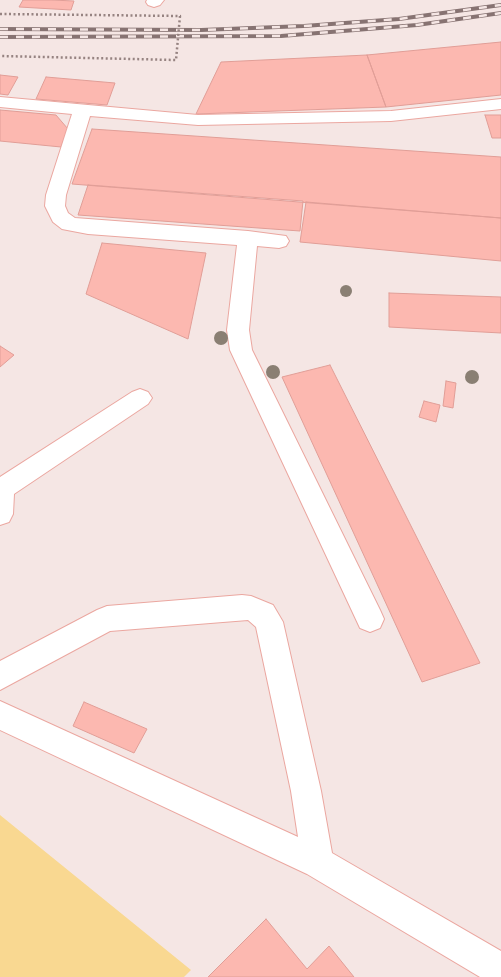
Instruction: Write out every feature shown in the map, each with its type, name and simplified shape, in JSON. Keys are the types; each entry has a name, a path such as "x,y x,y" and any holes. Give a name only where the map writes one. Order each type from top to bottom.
{"street":[{"path":"0,102 198,120 391,116 501,104"},
{"path":"83,109 56,195 55,206 60,217 69,224 279,241"},
{"path":"248,238 238,330 241,350 370,619"},
{"path":"0,514 1,490 140,398"},
{"path":"0,676 107,618 242,607 251,608 263,614 269,622 306,791 318,863"},
{"path":"0,715 318,863 501,970"}],"path":[{"path":"0,14 180,16 176,60 0,56"}],"shaded area":[{"path":"0,815 191,970 184,977 0,977"}],"building":[{"path":"23,0 74,1 71,10 19,7"},
{"path":"501,42 501,95 386,107 367,55"},
{"path":"367,55 386,107 196,114 221,62"},
{"path":"0,75 18,77 8,95 0,94"},
{"path":"46,77 115,83 107,105 36,99"},
{"path":"0,110 56,115 68,129 61,147 0,141"},
{"path":"485,115 501,115 501,138 492,138"},
{"path":"92,129 501,157 501,218 72,184"},
{"path":"88,185 303,201 300,231 78,215"},
{"path":"306,202 501,218 501,261 300,242"},
{"path":"102,243 206,253 188,339 86,294"},
{"path":"389,293 501,297 501,333 389,327"},
{"path":"0,346 14,355 0,367"},
{"path":"330,365 480,663 422,682 282,377"},
{"path":"446,381 456,383 453,408 443,406"},
{"path":"424,401 440,405 436,422 419,417"},
{"path":"84,702 147,729 134,753 73,726"},
{"path":"266,919 307,969 329,946 354,977 208,977"}],"railway":[{"path":"0,29 201,30 304,26 399,19 501,5"},
{"path":"0,37 281,36 417,25 501,13"}]}
